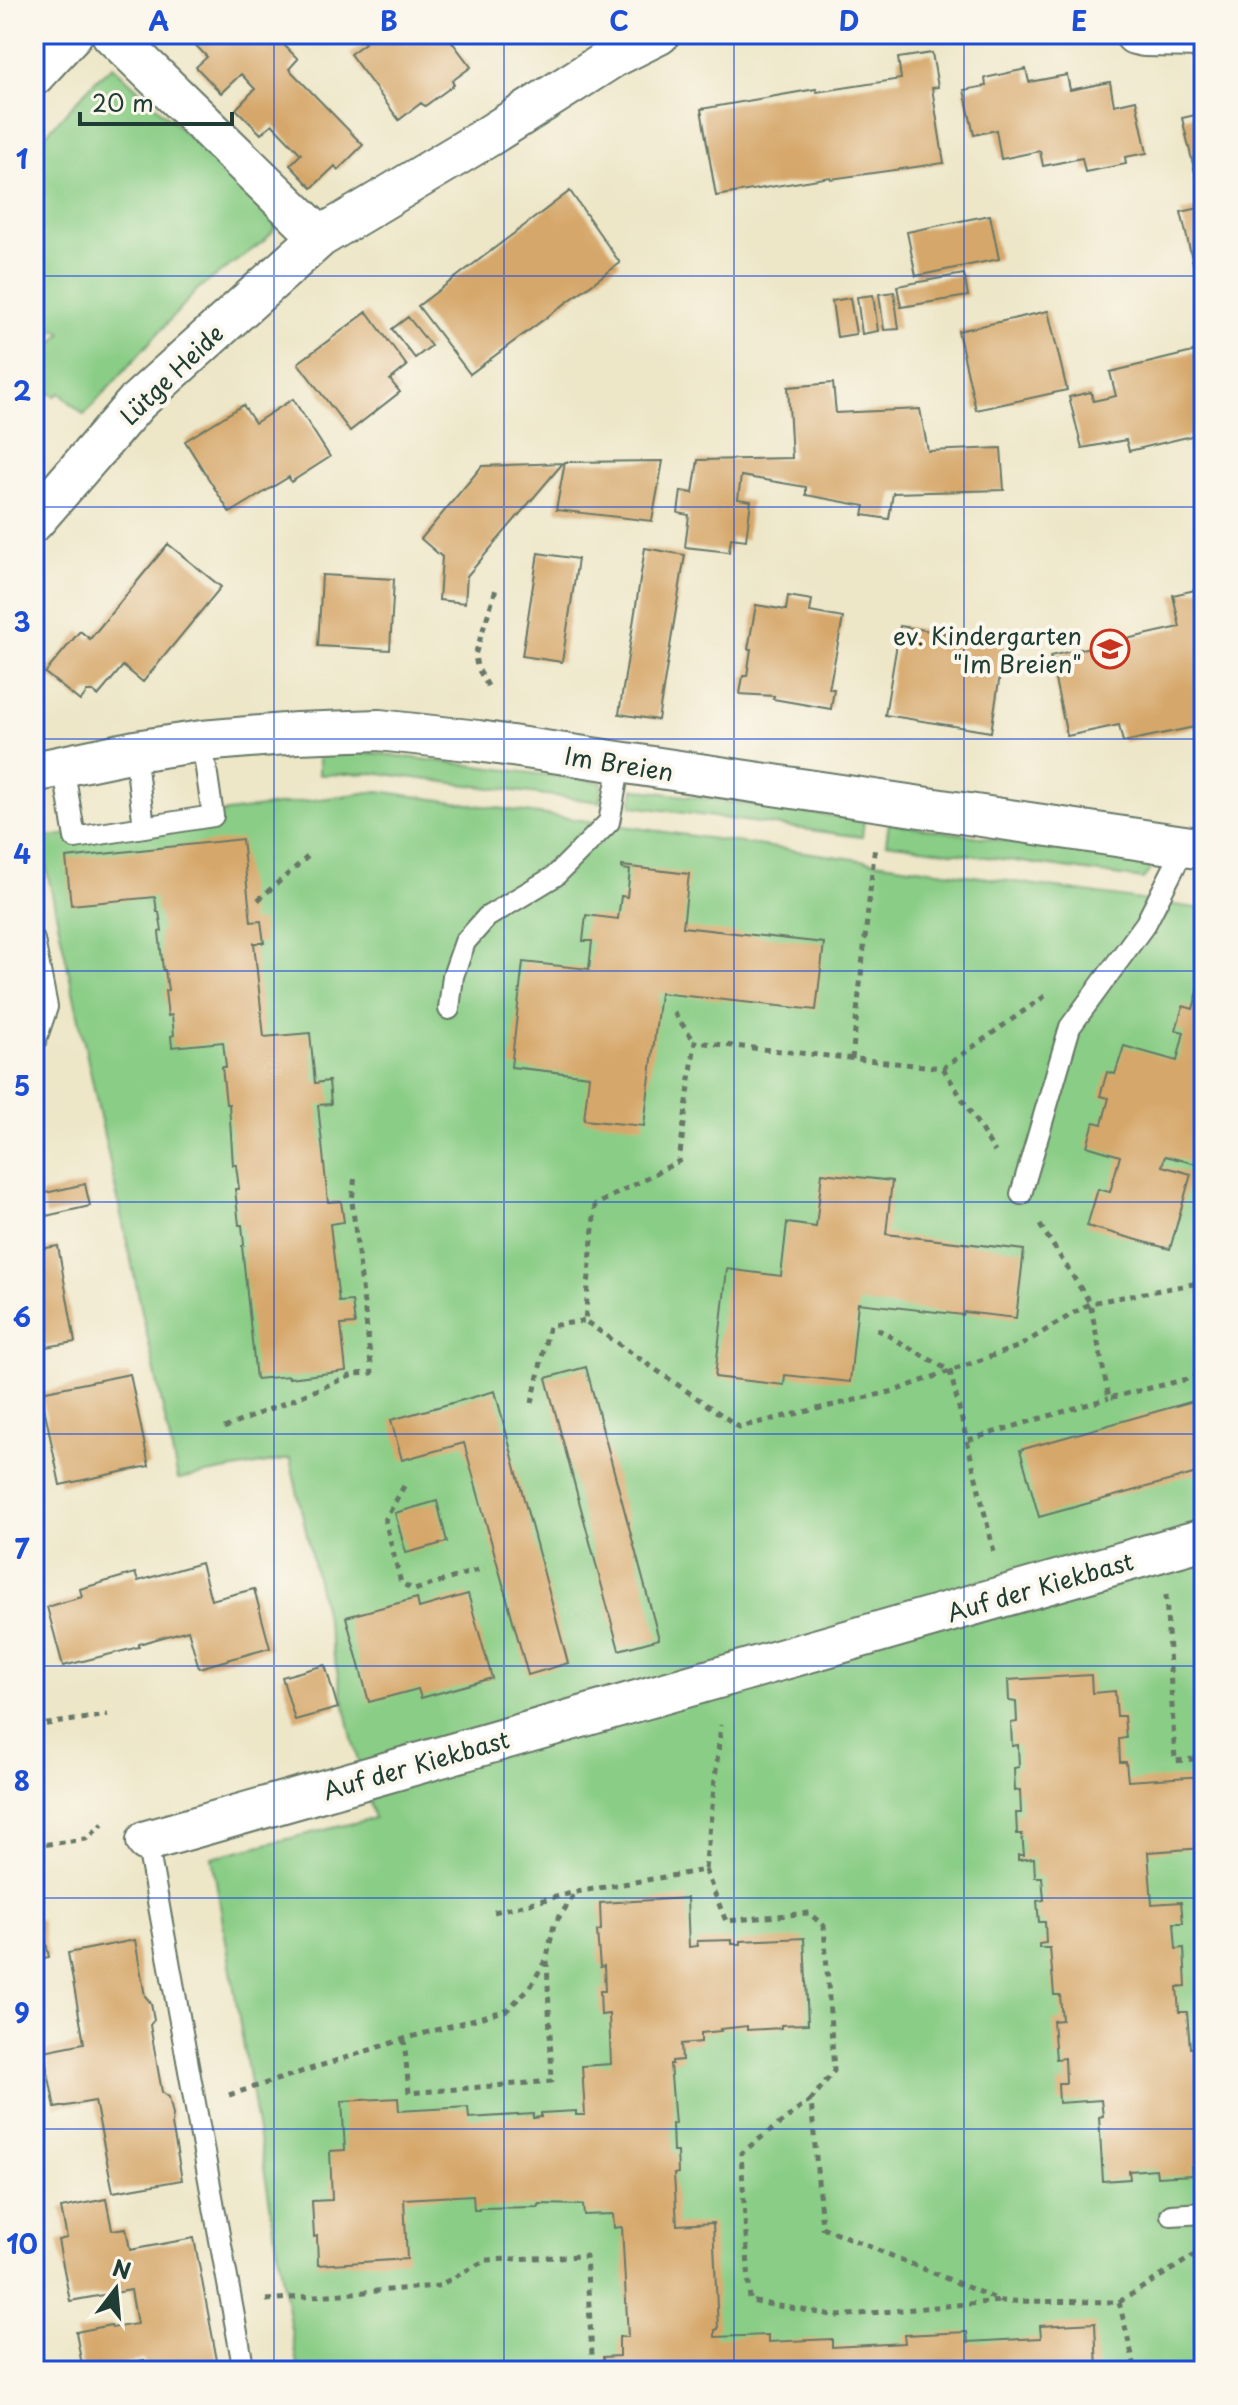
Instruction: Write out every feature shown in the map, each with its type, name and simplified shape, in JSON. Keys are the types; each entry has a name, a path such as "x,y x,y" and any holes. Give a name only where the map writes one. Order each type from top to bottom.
{"street":[{"path":"34,75 72,34"},
{"path":"112,34 320,237"},
{"name":"Lütge Heide","path":"34,521 137,402 320,237 613,57 659,34"},
{"path":"1135,34 1204,37"},
{"name":"Im Breien","path":"48,768 202,741 379,730 478,741 1195,848"},
{"name":"Auf der Kiekbast","path":"147,1841 1204,1539"}],"lane":[{"path":"48,768 75,838 213,816 202,741"},
{"path":"135,751 144,827"},
{"path":"449,1009 453,976 465,942 487,917 555,876 609,822 620,764"},
{"path":"1021,1194 1070,1027 1146,923 1195,848"},
{"path":"34,940 47,1007 34,1045"},
{"name":"Auf der Kiekbast","path":"147,1841 244,2371"},
{"path":"1171,2215 1204,2213"}],"path":[{"path":"488,686 477,667 475,655 496,589"},
{"path":"852,1059 880,802"},
{"path":"258,900 312,853"},
{"path":"585,1321 595,1205 679,1161 695,1042 674,1013"},
{"path":"695,1042 943,1068"},
{"path":"224,1428 355,1374 372,1373 352,1201 355,1175"},
{"path":"532,1403 549,1326 585,1321 739,1427 894,1391 1020,1346 1090,1303 1204,1282"},
{"path":"1090,1303 1109,1398"},
{"path":"877,1329 950,1371 1004,1597"},
{"path":"968,1440 1109,1398 1204,1375"},
{"path":"404,1486 385,1520 401,1583 414,1590 484,1568"},
{"path":"1163,1550 1175,1761 1204,1758"},
{"path":"727,1676 705,1870 726,1921 809,1913 824,1926 834,2071 811,2100 741,2153 750,2301 838,2316 1001,2301 1119,2302 1204,2250"},
{"path":"34,1726 108,1715"},
{"path":"34,1846 86,1839 106,1822"},
{"path":"494,1912 576,1892 705,1870"},
{"path":"404,2039 409,2093 552,2081 547,1957 554,1925 576,1892"},
{"path":"196,2105 507,2010 531,1986 547,1957"},
{"path":"811,2100 822,2227 1001,2301"},
{"path":"233,2303 438,2286 486,2260 586,2256 593,2371"},
{"path":"1119,2302 1136,2371"}],"green space":[{"path":"113,66 271,213 277,223 264,241 198,289 84,415 60,393 55,396 41,388 34,378 48,358 43,353 62,333 57,329 38,347 34,344 34,147"},
{"path":"374,753 602,782 600,802 376,773 319,775 319,754"},
{"path":"634,789 864,820 862,837 632,806"},
{"path":"378,791 1204,909 1204,2371 298,2371 212,1857 374,1818 354,1747 290,1459 178,1479 40,838"},
{"path":"889,823 1155,864 1143,879 886,843"}],"building":[{"path":"185,34 267,34 269,37 273,34 298,59 289,69 363,145 338,170 335,166 312,188 290,165 301,154 272,124 261,134 236,109 255,89 241,74 221,93 196,67 207,57"},
{"path":"358,34 446,34 471,67 452,81 454,85 425,106 421,103 399,120 350,54 365,43"},
{"path":"932,53 938,87 932,88 944,163 830,177 716,196 701,109 816,89 817,92 901,79 898,58"},
{"path":"1026,69 1029,82 1067,75 1070,90 1110,82 1114,105 1136,100 1147,153 1125,157 1126,164 1085,172 1082,158 1043,166 1040,151 1001,159 996,130 974,135 964,90 986,86 985,78"},
{"path":"1204,113 1204,206 1203,206 1182,118"},
{"path":"570,191 620,263 470,374 418,306"},
{"path":"1204,207 1204,296 1201,297 1181,212"},
{"path":"990,215 999,259 916,276 907,232"},
{"path":"964,274 968,296 901,307 897,286"},
{"path":"894,292 899,329 884,330 879,294"},
{"path":"873,295 878,331 862,334 857,297"},
{"path":"850,298 856,334 837,337 832,301"},
{"path":"1048,311 1067,390 976,410 958,331"},
{"path":"367,312 407,366 390,380 400,392 350,431 298,363"},
{"path":"408,317 431,346 415,358 392,329"},
{"path":"1201,350 1204,362 1204,433 1129,451 1126,440 1082,448 1069,397 1091,392 1093,401 1116,396 1110,372"},
{"path":"833,383 836,413 920,409 928,451 1001,448 1004,490 893,493 889,519 863,515 865,506 806,495 806,487 741,476 738,499 751,501 746,540 731,538 729,552 685,547 689,515 678,513 681,491 693,493 698,460 792,458 788,387"},
{"path":"293,399 330,457 291,482 289,477 230,513 185,441 243,405 255,423"},
{"path":"663,461 652,521 556,510 565,462"},
{"path":"563,463 467,576 465,603 439,600 442,557 421,539 482,466"},
{"path":"168,544 221,587 143,682 123,666 98,696 87,692 80,701 45,673 80,631 90,639"},
{"path":"645,548 685,555 658,720 619,714"},
{"path":"538,553 578,559 562,662 522,656"},
{"path":"322,575 394,579 390,650 318,646"},
{"path":"1204,588 1204,725 1123,742 1119,725 1067,736 1050,656 1180,627 1173,595"},
{"path":"788,596 812,600 810,612 843,618 829,689 834,689 831,709 773,699 774,696 740,694 743,676 747,676 751,649 748,649 756,605 786,610"},
{"path":"900,626 1005,643 991,732 885,715"},
{"path":"242,839 251,922 261,921 264,943 254,943 264,1037 310,1033 315,1083 329,1081 331,1104 318,1105 328,1202 341,1201 344,1222 330,1224 339,1302 352,1301 355,1324 341,1325 346,1371 256,1379 242,1225 239,1225 235,1189 239,1189 236,1165 233,1165 229,1104 226,1104 222,1067 226,1067 223,1042 172,1047 172,1015 168,1016 165,991 168,990 159,932 162,931 155,897 71,905 66,858"},
{"path":"622,866 689,874 683,927 824,943 816,1010 660,993 644,1126 584,1120 589,1076 511,1067 523,962 589,969 592,941 583,941 586,915 618,919 621,896 627,897 630,870 622,869"},
{"path":"1203,974 1204,1166 1165,1156 1162,1166 1191,1174 1170,1249 1087,1226 1098,1189 1110,1192 1120,1156 1087,1146 1094,1122 1102,1124 1109,1098 1100,1096 1107,1072 1115,1074 1124,1046 1177,1061 1184,1032 1176,1030 1183,1006 1193,1009"},
{"path":"822,1173 892,1181 886,1234 1024,1250 1016,1318 858,1303 850,1382 785,1375 784,1385 715,1377 727,1269 781,1276 787,1223 816,1227"},
{"path":"85,1184 90,1206 46,1216 41,1194"},
{"path":"58,1246 75,1342 34,1349 34,1250"},
{"path":"586,1367 659,1639 619,1650 546,1378"},
{"path":"130,1374 149,1466 60,1485 41,1392"},
{"path":"495,1391 568,1663 528,1675 464,1443 402,1460 391,1420"},
{"path":"1204,1398 1204,1471 1039,1517 1020,1450"},
{"path":"437,1501 447,1542 406,1553 395,1513"},
{"path":"201,1563 211,1600 254,1589 270,1648 199,1668 188,1630 139,1644 139,1647 63,1666 47,1607 82,1597 80,1589 135,1573 138,1581"},
{"path":"468,1594 492,1678 421,1698 418,1689 369,1702 346,1617 417,1598 419,1608"},
{"path":"325,1665 338,1708 295,1720 282,1677"},
{"path":"1091,1675 1092,1693 1115,1691 1117,1716 1124,1716 1126,1738 1119,1739 1120,1762 1126,1762 1128,1781 1204,1776 1204,1848 1148,1852 1152,1904 1181,1902 1183,1923 1174,1923 1176,1949 1184,1948 1186,1986 1177,1987 1179,2012 1187,2012 1190,2048 1204,2047 1204,2167 1192,2167 1193,2175 1157,2177 1156,2169 1129,2171 1130,2179 1103,2181 1099,2117 1103,2116 1101,2100 1059,2103 1058,2083 1066,2083 1065,2058 1056,2059 1053,2021 1062,2020 1060,1995 1054,1995 1050,1948 1039,1948 1039,1944 1046,1943 1045,1922 1039,1922 1037,1901 1044,1900 1042,1877 1035,1877 1034,1858 1018,1860 1018,1855 1024,1855 1022,1834 1017,1834 1016,1813 1021,1813 1020,1790 1015,1791 1014,1768 1019,1767 1018,1745 1012,1746 1011,1723 1017,1722 1016,1702 1009,1701 1008,1680"},
{"path":"687,1898 689,1947 698,1946 697,1941 732,1940 732,1944 741,1944 741,1941 804,1938 808,2024 747,2030 747,2026 701,2033 701,2042 681,2044 682,2060 670,2064 675,2124 672,2124 673,2152 677,2152 678,2173 674,2174 677,2225 713,2223 718,2329 715,2330 715,2337 768,2335 768,2342 832,2339 832,2347 905,2343 904,2335 967,2332 968,2342 1041,2338 1040,2326 1095,2323 1097,2371 604,2371 603,2357 619,2356 619,2337 628,2337 622,2227 614,2228 613,2214 584,2215 583,2205 539,2204 539,2207 474,2210 473,2195 404,2199 407,2259 318,2265 312,2201 332,2200 330,2151 345,2150 342,2101 398,2098 399,2111 468,2107 469,2118 533,2114 533,2118 541,2117 541,2113 576,2111 576,2115 585,2115 582,2066 611,2064 609,2014 601,2015 600,1991 605,1991 597,1931 601,1930 600,1903"},
{"path":"41,1919 49,1957 34,1960 34,1920"},
{"path":"135,1940 145,1996 151,2003 154,2020 150,2025 162,2092 169,2097 173,2115 182,2180 113,2192 95,2101 55,2108 44,2051 84,2043 68,1953"},
{"path":"106,2199 112,2230 126,2228 130,2250 194,2238 219,2371 146,2371 144,2360 118,2365 119,2368 83,2371 76,2332 137,2324 131,2290 70,2301 58,2240 67,2238 61,2208"}],"place":[{"name":"ev. Kindergarten \"Im Breien\"","path":"1110,649"}]}
